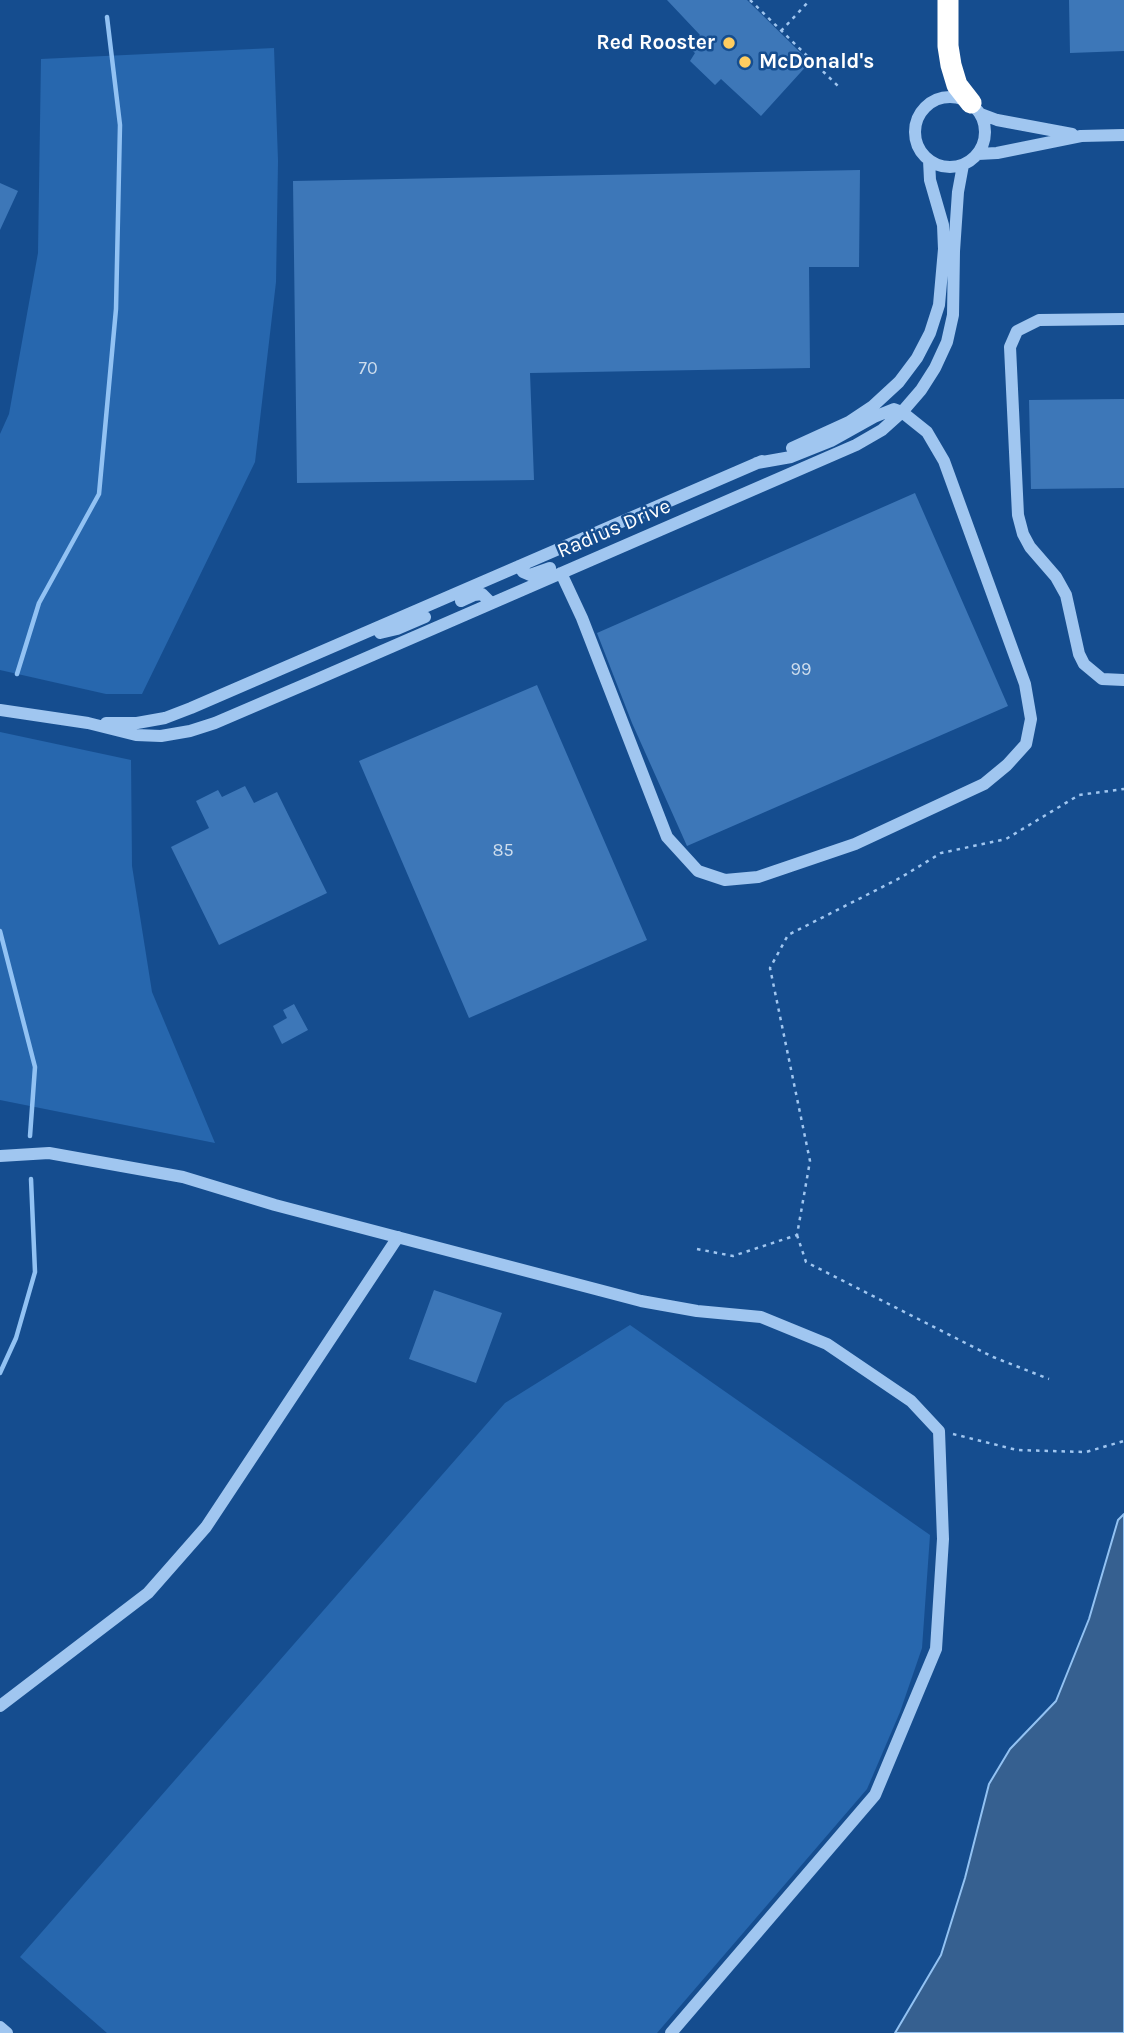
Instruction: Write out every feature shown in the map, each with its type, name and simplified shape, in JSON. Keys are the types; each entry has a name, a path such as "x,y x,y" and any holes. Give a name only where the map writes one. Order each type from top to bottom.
{"highway":[{"path":"948,0 948,46 951,65 957,85 976,108"}],"street":[{"path":"1081,136 997,120 952,97 933,101 920,114 916,122 915,139 929,160 946,167 963,165 978,154 1081,136 1124,135"},
{"path":"976,108 986,134 978,154"},
{"name":"Radius Drive","path":"88,723 137,723 165,718 757,463 849,422 873,406 899,382 910,367 930,333 939,305 943,280 943,225 930,180 929,160"},
{"name":"Radius Drive","path":"0,710 88,723 136,735 161,736 190,731 215,723 856,445 881,430 902,412 921,390 947,342 953,315 954,251 958,192 963,165"},
{"path":"1124,319 1038,320 1017,331 1010,347 1018,515 1023,534 1030,547 1056,577 1066,595 1079,654 1084,664 1102,679 1124,680"},
{"path":"902,412 899,402 901,390 910,367"},
{"path":"561,573 582,618 667,837 698,871 725,880 758,877 855,844 984,783 1007,765 1026,744 1031,719 1025,684 944,461 927,432 902,412 894,409 791,457 757,463"},
{"path":"519,566 523,572 530,575 540,573 623,538 663,529"},
{"path":"346,642 397,629 474,595 482,594 491,603"},
{"name":"Radius Drive","path":"0,704 28,713"},
{"path":"0,1156 49,1153 183,1178 275,1205 641,1301 697,1311 761,1317 827,1344 911,1401 939,1431 943,1539 936,1649 874,1795 671,2033"},
{"path":"0,1706 148,1593 206,1527 398,1237"},
{"path":"0,2027 7,2033"}],"path":[{"path":"750,0 841,89"},
{"path":"781,31 810,0"},
{"path":"1049,1379 993,1357 806,1262 797,1235 810,1161 770,968 788,935 900,878 941,853 1006,839 1079,795 1124,789"},
{"path":"697,1249 733,1256 797,1235"},
{"path":"939,1431 1017,1450 1086,1452 1124,1441"}],"shaded area":[{"path":"274,48 278,161 276,282 255,462 142,694 106,694 0,670 0,434 9,414 38,253 41,59"},
{"path":"0,732 131,760 132,866 152,992 215,1143 0,1100"},
{"path":"630,1325 930,1535 922,1648 900,1712 867,1789 657,2033 107,2033 20,1957 505,1403"},
{"path":"1124,1514 1124,2033 895,2033 941,1955 965,1878 989,1784 1010,1749 1056,1701 1089,1619 1118,1520"}],"building":[{"path":"667,0 747,0 810,62 761,116 721,79 715,85 690,61 695,53 689,48 700,35"},
{"path":"1069,0 1124,0 1124,51 1070,53"},
{"path":"860,170 859,267 809,267 810,368 530,373 534,480 297,483 293,181"},
{"path":"0,183 18,191 0,230"},
{"path":"1124,399 1124,488 1031,489 1029,400"},
{"path":"915,493 1008,706 687,846 632,723 597,633"},
{"path":"537,685 647,940 469,1018 359,761"},
{"path":"245,786 254,803 277,792 327,893 219,945 171,847 209,828 196,801 218,790 222,797"},
{"path":"294,1004 308,1030 282,1044 273,1026 287,1018 283,1010"},
{"path":"434,1290 502,1313 476,1383 409,1359"}],"waterway":[{"path":"17,674 39,603 99,494 116,309 120,125 107,17"},
{"path":"0,931 35,1067 30,1136"},
{"path":"0,1373 16,1338 35,1272 31,1179"}],"place":[{"name":"Red Rooster","path":"729,43"},
{"name":"McDonald's","path":"745,62"}]}
